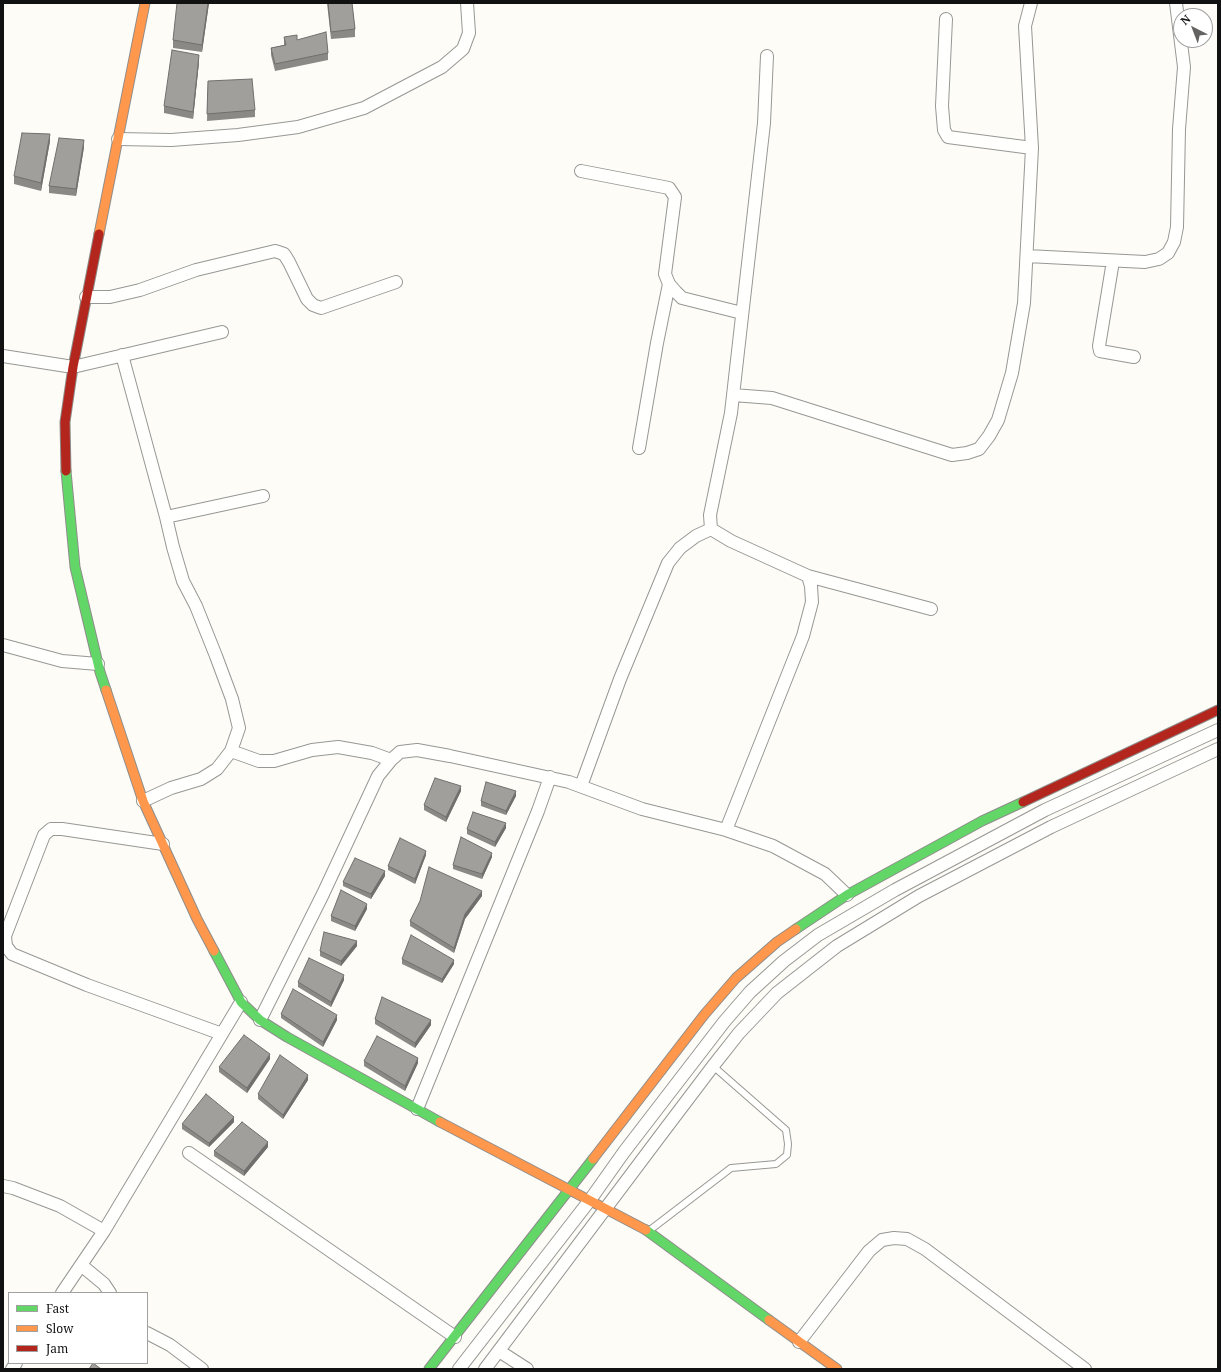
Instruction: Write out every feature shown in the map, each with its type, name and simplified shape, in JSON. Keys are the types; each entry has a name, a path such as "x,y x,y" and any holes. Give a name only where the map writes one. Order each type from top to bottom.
{"street":[{"path":"145,3 73,367 65,422 66,480 75,567 98,664 143,801 197,919 241,1002 260,1020 287,1037 417,1109 648,1231 837,1369"},
{"path":"118,139 171,140 238,135 298,128 364,108 442,67 463,49 469,33 467,3"},
{"path":"733,394 772,398 952,455 967,453 979,449 990,436 998,420 1012,373 1024,303 1032,148 1025,26 1031,3"},
{"path":"1027,256 1145,262 1159,259 1168,253 1174,242 1177,227 1179,129 1184,67 1176,3"},
{"path":"946,19 942,106 944,130 948,136 1032,148"},
{"path":"711,528 710,515 731,413 764,123 767,56"},
{"path":"581,171 669,188 675,197 665,274 669,284 682,298 742,313"},
{"path":"86,297 110,297 140,290 196,270 275,251 284,254 307,299 321,308 396,282"},
{"path":"1113,261 1099,346 1100,351 1134,357"},
{"path":"639,448 669,284"},
{"path":"3,356 73,367 222,332"},
{"path":"122,355 183,582 196,606 232,698 239,728 231,751 217,770 201,779 171,788 143,801"},
{"path":"166,517 263,496"},
{"path":"711,528 732,541 808,576 930,609"},
{"path":"581,786 620,678 668,563 680,548 696,536 711,528"},
{"path":"726,830 803,636 812,602 811,586 808,576"},
{"path":"3,645 62,661 98,664"},
{"path":"429,1369 704,1015 736,978 777,942 847,895 982,821 1218,710"},
{"path":"459,1369 590,1200 624,1152 724,1022 750,992 784,961 818,935 895,890 1045,810 1218,730"},
{"path":"231,751 259,761 274,761 312,750 338,747 372,753 391,760"},
{"path":"260,1020 378,776 391,760 400,752 417,750 569,782 642,809 726,830 773,846 825,874 847,895"},
{"path":"485,1369 713,1066 739,1033 777,993 837,946 919,896 1051,827 1218,750"},
{"path":"417,1109 550,778"},
{"path":"163,844 62,829 51,829 44,835 41,842 5,936 6,946 12,954 87,985 222,1034"},
{"path":"63,1292 104,1231 241,1002"},
{"path":"189,1153 455,1337"},
{"path":"3,1186 13,1188 60,1206 104,1231"},
{"path":"799,1342 869,1251 882,1240 894,1238 907,1239 925,1249 1085,1369"},
{"path":"81,1265 104,1284 109,1292"},
{"path":"148,1334 170,1346 202,1369"},
{"path":"499,1351 527,1369"}],"lane":[{"path":"648,1231 731,1168 776,1164 787,1155 788,1144 786,1130 713,1066"}],"building":[{"path":"177,3 208,3 202,45 173,40"},
{"path":"328,3 352,3 355,29 331,32"},
{"path":"326,32 328,53 275,64 271,48 286,45 284,37 297,35 297,40"},
{"path":"172,50 199,55 193,112 164,106"},
{"path":"252,79 255,110 207,114 208,81"},
{"path":"22,133 50,134 41,183 14,176"},
{"path":"59,138 84,140 76,189 49,186"},
{"path":"435,778 461,786 446,817 424,805"},
{"path":"486,782 516,791 506,811 481,801"},
{"path":"473,812 506,823 495,842 467,829"},
{"path":"461,837 492,853 482,874 453,865"},
{"path":"400,838 426,851 415,879 388,866"},
{"path":"355,858 385,871 371,894 343,882"},
{"path":"429,867 482,891 465,914 454,948 410,921 420,901"},
{"path":"341,890 367,904 355,926 331,916"},
{"path":"324,932 357,941 341,961 320,951"},
{"path":"411,935 454,960 442,979 402,959"},
{"path":"309,958 344,975 331,1002 298,982"},
{"path":"293,989 337,1015 323,1042 281,1014"},
{"path":"382,997 431,1020 415,1043 375,1019"},
{"path":"244,1035 270,1054 247,1088 219,1067"},
{"path":"377,1036 418,1058 405,1086 364,1061"},
{"path":"280,1055 308,1075 283,1115 258,1094"},
{"path":"206,1094 234,1117 209,1143 182,1124"},
{"path":"242,1122 268,1142 244,1171 214,1151"},
{"path":"92,1364 94,1364 101,1369 89,1369"}],"traffic: fast":[{"path":"66,471 75,567 100,672 106,690"},
{"path":"796,929 847,895 982,821 1023,802"},
{"path":"214,951 241,1002 260,1020 287,1037 440,1122"},
{"path":"429,1369 593,1159"},
{"path":"646,1230 769,1320"}],"traffic: slow":[{"path":"99,234 145,3"},
{"path":"106,690 143,801 197,919 214,951"},
{"path":"593,1159 704,1015 736,978 777,942 796,929"},
{"path":"440,1122 646,1230"},
{"path":"769,1320 837,1369"}],"traffic: jam":[{"path":"66,471 65,422 73,367 99,234"},
{"path":"1023,802 1218,710"}]}
